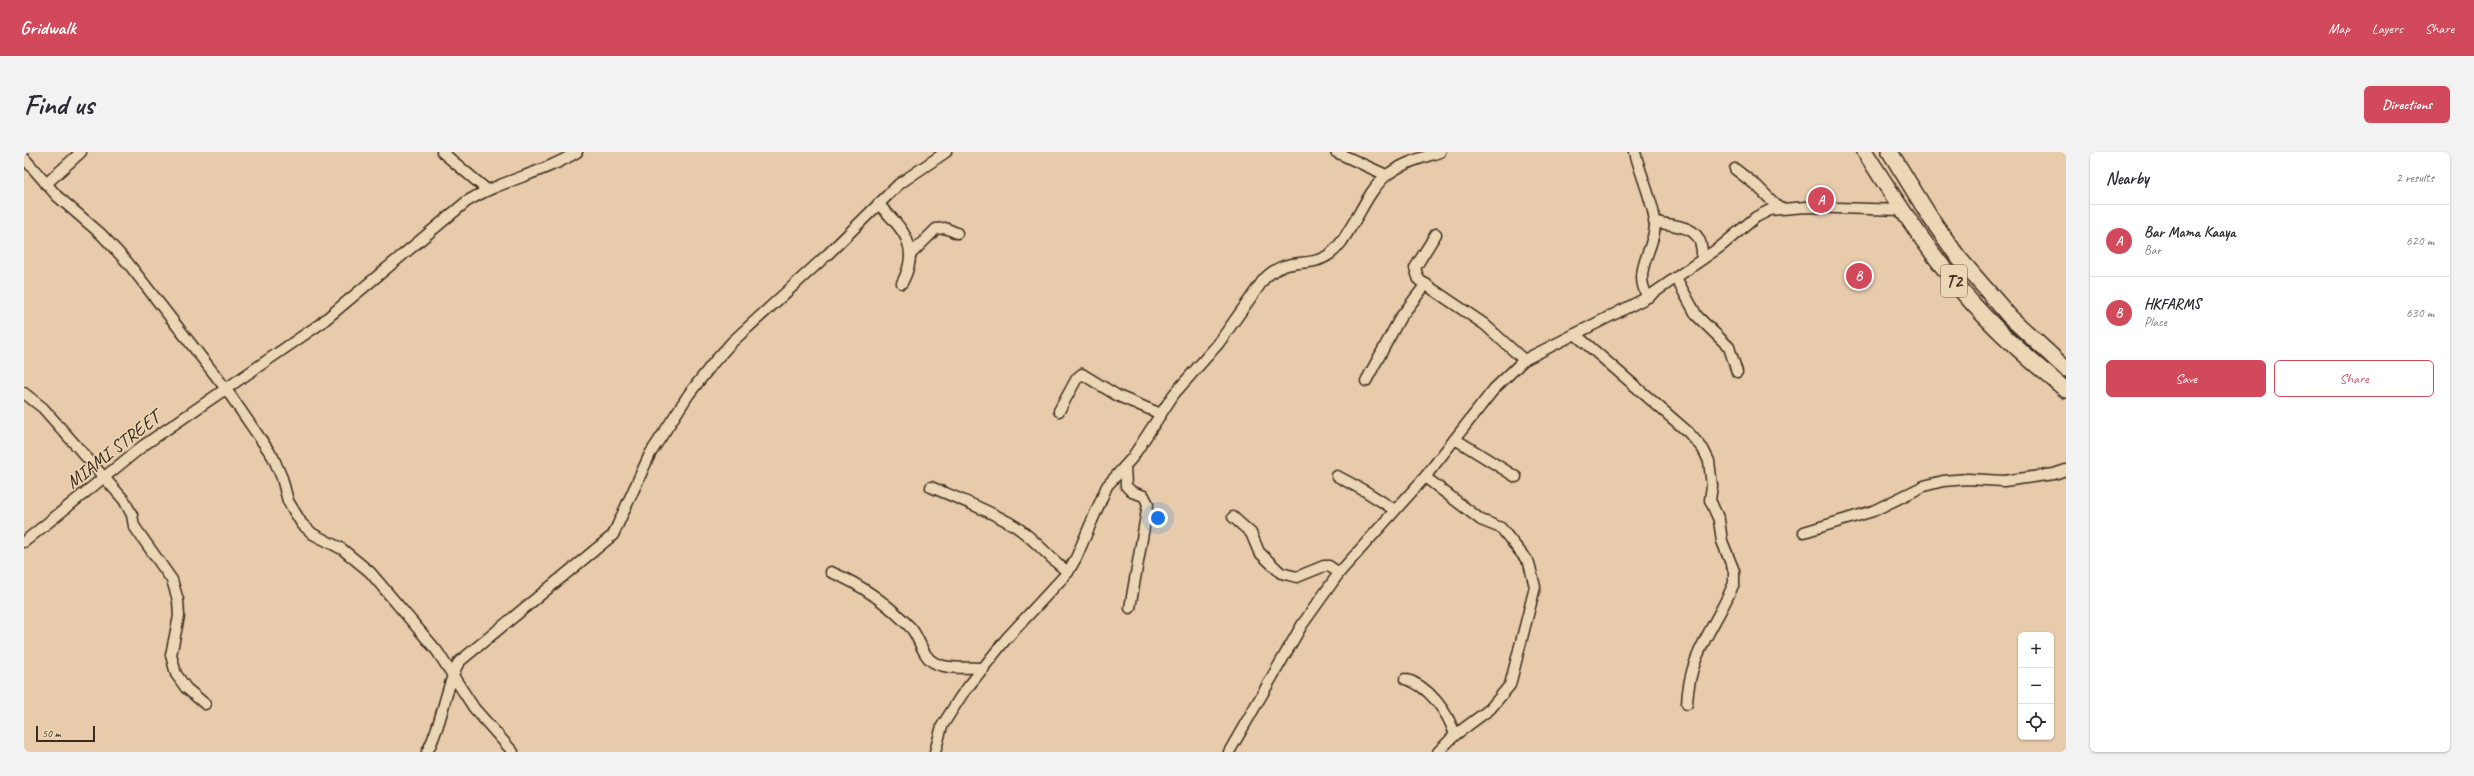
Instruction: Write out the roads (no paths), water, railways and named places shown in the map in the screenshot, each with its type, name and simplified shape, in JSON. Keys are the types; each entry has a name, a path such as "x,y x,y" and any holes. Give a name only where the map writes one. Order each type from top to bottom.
{"highway":[{"name":"T2","path":"1865,152 1901,210 1958,286 2034,364 2066,390"},
{"name":"T2","path":"1895,156 1930,217 1958,257 2010,317 2066,369"}],"street":[{"path":"46,184 81,152"},
{"path":"442,152 486,189"},
{"name":"MIAMI STREET","path":"24,542 144,445 320,324 443,219 486,189 552,166 577,152"},
{"path":"428,752 440,722 453,673 465,655 555,584 613,535 650,454 701,378 732,342 828,254 878,204 911,174 946,152"},
{"path":"1336,152 1386,175"},
{"path":"935,752 946,718 1006,640 1068,572 1076,558 1102,494 1132,458 1186,379 1218,344 1264,278 1272,271 1285,264 1314,261 1330,254 1340,243 1386,175 1399,167 1440,152"},
{"path":"1635,152 1654,222 1641,276 1642,286 1648,297"},
{"path":"24,158 46,184 119,252 226,389 273,457 282,478 288,501 302,524 312,534 342,549 370,572 437,650 474,708 513,752"},
{"path":"1735,169 1779,208"},
{"path":"878,204 900,229 908,242 911,254 908,272 902,283"},
{"path":"1229,752 1302,625 1339,573 1425,477 1494,389 1524,360 1648,297 1702,259 1756,217 1779,208 1822,207 1901,210"},
{"path":"1654,222 1692,231 1701,242 1702,259"},
{"path":"911,254 936,229 945,228 958,233"},
{"path":"1436,234 1415,268 1416,274 1426,284 1484,324 1524,360"},
{"path":"1676,278 1698,316 1729,347 1737,372"},
{"path":"1366,381 1400,318 1426,284"},
{"path":"1575,334 1688,432 1703,450 1708,461 1712,486 1710,500 1719,520 1722,540 1734,571 1734,583 1695,659 1688,681 1687,704"},
{"path":"1059,411 1077,378 1082,374 1118,396 1161,414"},
{"path":"24,393 43,408 87,461 124,500 132,515 134,526 172,580 178,600 179,616 171,660 180,682 205,704"},
{"path":"1455,439 1516,477"},
{"path":"1125,466 1126,486 1132,492 1144,496 1148,504 1130,608"},
{"path":"1804,532 1873,511 1934,483 1967,479 2004,481 2054,474 2066,470"},
{"path":"1337,476 1365,490 1395,510"},
{"path":"1425,477 1481,520 1501,528 1529,563 1535,587 1510,685 1490,709 1455,735 1438,752"},
{"path":"931,487 1014,526 1039,545 1051,559 1068,572"},
{"path":"1233,517 1251,534 1259,552 1281,574 1297,577 1324,566 1329,566 1339,573"},
{"path":"831,572 847,579 889,608 912,630 931,660 947,666 984,668"},
{"path":"1405,679 1415,682 1429,693 1448,719 1455,735"}],"place":[{"name":"Bar Mama Kaaya","path":"1821,200"},
{"name":"HKFARMS","path":"1859,276"}]}
